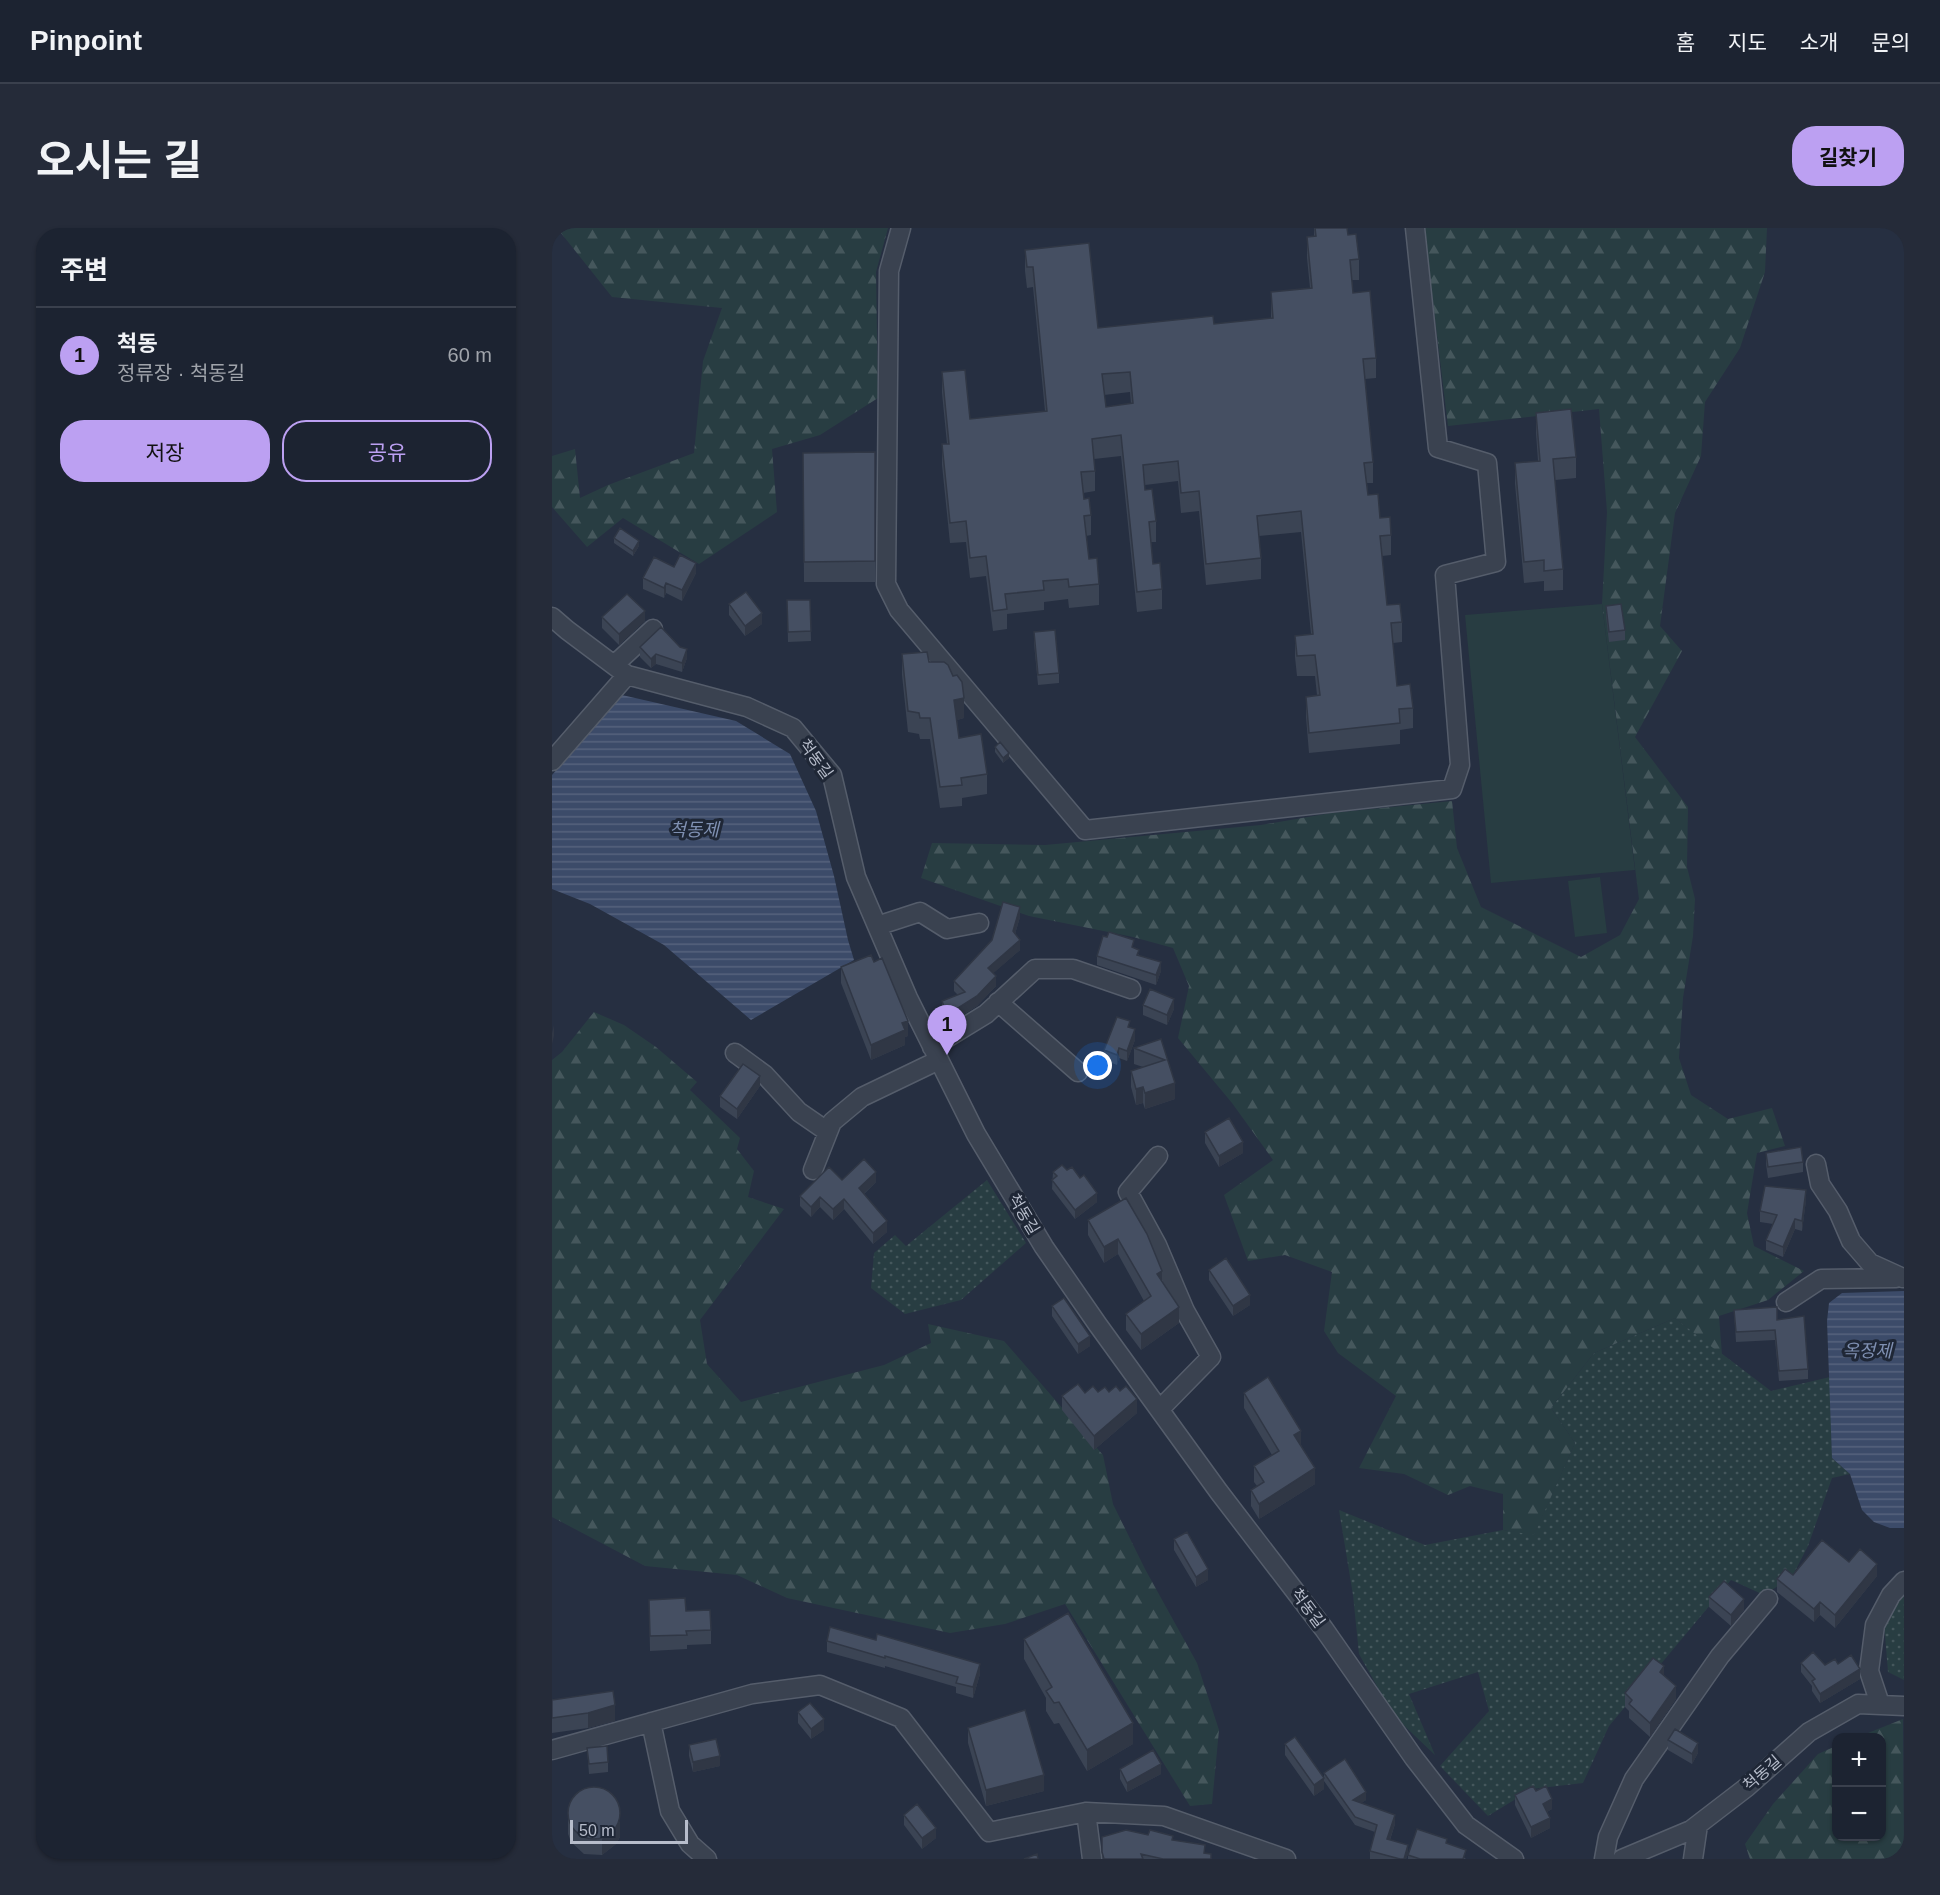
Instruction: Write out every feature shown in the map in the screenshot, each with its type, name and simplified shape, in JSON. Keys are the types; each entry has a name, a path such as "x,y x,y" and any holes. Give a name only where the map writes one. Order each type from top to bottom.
{"street":[{"path":"901,228 889,271 886,584 899,610 1085,830 1452,789 1460,765 1445,575 1496,562 1487,463 1438,448 1415,228"},
{"name":"척동길","path":"552,617 621,670 747,707 793,728 832,775 856,877 908,998 976,1134 1044,1247 1219,1492 1324,1629 1414,1758 1466,1826 1514,1859"},
{"path":"552,761 653,629"},
{"path":"877,926 920,912 946,929 979,923"},
{"path":"813,1170 832,1122 862,1097 936,1053 986,1014 1035,969 1073,969 1131,989"},
{"path":"998,1002 1078,1072"},
{"path":"735,1053 765,1075 799,1112 828,1132"},
{"path":"1158,1156 1128,1192 1157,1245 1185,1311 1210,1357 1160,1409"},
{"path":"1816,1164 1820,1184 1838,1211 1851,1241 1869,1263 1904,1278"},
{"path":"1786,1302 1821,1279 1904,1278"},
{"path":"1880,1704 1869,1671 1875,1625 1891,1595 1904,1581"},
{"path":"1604,1859 1608,1837 1634,1779 1720,1656 1768,1599"},
{"path":"552,1750 752,1694 820,1685 901,1718 988,1832 1086,1812 1164,1816 1286,1859"},
{"name":"척동길","path":"1622,1859 1691,1830 1747,1787 1809,1732 1858,1704 1904,1706"},
{"path":"651,1722 670,1811 690,1844 706,1859"},
{"path":"1086,1812 1092,1859"},
{"path":"1693,1859 1698,1825"}],"green space":[{"path":"557,228 888,228 876,272 878,398 820,435 772,449 777,512 699,564 623,518 587,547 552,507 552,456 575,449 580,498 608,485 694,453 703,361 722,308 612,297"},
{"path":"1424,228 1767,228 1765,272 1740,348 1705,402 1701,456 1675,513 1660,626 1682,651 1635,737 1688,807 1687,867 1695,899 1693,936 1683,998 1679,1058 1691,1095 1728,1119 1772,1108 1785,1146 1757,1153 1747,1213 1754,1246 1804,1271 1768,1300 1719,1316 1722,1355 1675,1318 1594,1353 1551,1408 1575,1443 1534,1535 1503,1530 1503,1494 1470,1486 1448,1495 1404,1474 1359,1468 1396,1396 1338,1353 1324,1331 1332,1272 1285,1255 1248,1261 1224,1195 1273,1160 1232,1103 1178,1038 1189,986 1173,948 1133,937 1029,916 921,878 932,843 1045,845 1261,825 1331,813 1452,801 1457,848 1481,907 1581,957 1620,935 1639,899 1602,604 1607,512 1599,409 1448,426"},
{"path":"1602,604 1635,870 1491,883 1465,615"},
{"path":"1600,877 1607,933 1575,937 1568,881"},
{"path":"594,1012 624,1025 656,1047 697,1082 690,1090 740,1138 737,1149 754,1171 748,1197 784,1209 700,1320 707,1364 741,1402 884,1365 931,1343 928,1324 1004,1341 1103,1455 1113,1504 1145,1569 1197,1663 1219,1730 1212,1804 1190,1806 1065,1604 1005,1624 950,1633 787,1598 737,1575 645,1566 552,1517 552,1060 562,1052"},
{"path":"987,1180 1026,1243 961,1300 905,1314 871,1288 874,1253 895,1235 906,1246"},
{"path":"1675,1318 1771,1391 1830,1377 1832,1458 1850,1474 1832,1478 1808,1546 1792,1577 1764,1595 1731,1580 1609,1726 1583,1783 1532,1789 1488,1816 1440,1766 1489,1711 1478,1672 1409,1694 1435,1755 1393,1715 1359,1654 1353,1595 1339,1510 1425,1545 1503,1530 1534,1534 1575,1443 1551,1408 1594,1353"},
{"path":"1904,1594 1904,1680 1888,1672 1884,1623"},
{"path":"1903,1719 1904,1859 1750,1859 1745,1844 1773,1804 1818,1754 1832,1748 1832,1841 1886,1841 1886,1733 1868,1733"}],"water":[{"name":"척동제","path":"622,695 736,721 790,754 816,811 854,960 751,1020 664,945 590,904 552,889 552,775"},
{"name":"옥정제","path":"1904,1291 1904,1528 1890,1528 1874,1522 1862,1510 1850,1474 1832,1458 1827,1321 1829,1303 1842,1293"}],"building":[{"path":"1315,228 1347,228 1348,235 1356,234 1359,259 1350,260 1353,293 1370,291 1376,358 1363,359 1373,462 1364,463 1368,495 1378,494 1380,518 1390,517 1391,535 1380,536 1387,605 1400,604 1402,622 1391,623 1397,686 1410,684 1413,708 1399,709 1400,723 1309,733 1306,697 1320,695 1315,655 1297,656 1295,636 1313,634 1301,511 1257,516 1261,558 1206,564 1199,491 1181,493 1178,461 1143,465 1145,490 1152,489 1156,521 1149,522 1153,564 1160,563 1162,589 1137,592 1121,435 1092,439 1095,471 1081,472 1084,499 1089,498 1091,515 1084,516 1089,559 1097,558 1099,584 1069,587 1068,579 1043,581 1044,590 1005,594 1007,609 993,611 986,556 970,558 966,521 950,523 942,444 949,444 942,372 965,370 970,419 1047,411 1033,267 1027,267 1025,250 1089,243 1098,328 1213,316 1214,324 1273,318 1271,292 1312,288 1307,237 1316,236","holes":["1130,372 1133,403 1106,407 1102,374"]},
{"path":"1571,409 1576,457 1553,459 1563,569 1544,571 1544,560 1524,562 1515,463 1540,461 1536,413"},
{"path":"875,452 875,561 804,562 803,453"},
{"path":"620,528 639,541 633,551 614,538"},
{"path":"680,555 696,563 682,590 666,583 664,588 643,578 654,557 674,567"},
{"path":"746,592 762,613 745,626 729,604"},
{"path":"627,594 645,611 619,634 602,617"},
{"path":"787,600 810,600 811,631 788,632"},
{"path":"1621,604 1625,630 1609,632 1606,606"},
{"path":"661,627 680,647 687,649 682,663 656,654 651,659 640,647"},
{"path":"1055,630 1059,673 1038,675 1034,632"},
{"path":"927,652 929,662 944,662 953,676 957,675 962,682 964,698 954,700 959,738 981,734 987,774 961,778 962,785 940,787 930,718 920,718 919,713 908,711 902,654"},
{"path":"1000,742 1009,753 1003,758 995,747"},
{"path":"1003,902 1020,907 1013,931 1020,940 988,968 996,976 977,996 947,1015 942,1001 965,992 954,981 992,940"},
{"path":"1109,932 1134,940 1132,947 1139,950 1137,955 1161,962 1156,975 1097,956 1103,936 1107,937"},
{"path":"871,955 874,962 882,958 908,1021 902,1023 905,1030 871,1045 841,967"},
{"path":"1150,989 1174,999 1167,1015 1143,1005"},
{"path":"1117,1017 1130,1021 1128,1027 1135,1029 1127,1051 1119,1048 1117,1055 1104,1050"},
{"path":"1161,1039 1175,1083 1145,1093 1143,1087 1136,1089 1131,1071 1165,1060 1134,1048"},
{"path":"743,1064 760,1076 737,1109 720,1096"},
{"path":"1229,1118 1243,1142 1219,1156 1205,1132"},
{"path":"1801,1147 1803,1162 1768,1167 1766,1153"},
{"path":"864,1159 876,1172 859,1188 887,1221 873,1233 844,1199 833,1209 820,1197 811,1207 800,1196 829,1167 842,1180"},
{"path":"1062,1165 1067,1170 1072,1167 1080,1178 1084,1175 1097,1193 1075,1210 1052,1180 1057,1176 1053,1172"},
{"path":"1765,1186 1806,1190 1802,1221 1795,1219 1783,1247 1766,1240 1777,1215 1760,1211"},
{"path":"1126,1198 1147,1234 1162,1271 1157,1274 1179,1307 1141,1334 1126,1314 1151,1296 1118,1239 1104,1247 1088,1220"},
{"path":"1226,1258 1250,1295 1233,1306 1209,1270"},
{"path":"1064,1298 1090,1336 1078,1344 1052,1306"},
{"path":"1777,1307 1777,1320 1804,1316 1808,1369 1779,1371 1775,1330 1736,1332 1734,1310"},
{"path":"1268,1377 1301,1431 1294,1435 1315,1468 1259,1504 1251,1490 1264,1482 1254,1466 1279,1451 1244,1393"},
{"path":"1078,1384 1085,1393 1093,1386 1098,1392 1105,1387 1109,1392 1116,1386 1120,1391 1126,1386 1137,1399 1094,1436 1062,1396"},
{"path":"1187,1532 1208,1569 1196,1577 1174,1539"},
{"path":"1822,1540 1849,1562 1860,1549 1877,1564 1835,1615 1820,1602 1814,1609 1777,1579 1785,1569 1793,1575"},
{"path":"1724,1581 1744,1599 1731,1615 1709,1597"},
{"path":"685,1598 686,1611 710,1610 711,1630 686,1631 687,1635 650,1636 649,1600"},
{"path":"1068,1613 1133,1723 1087,1750 1059,1702 1054,1703 1046,1691 1052,1687 1024,1639"},
{"path":"830,1627 876,1640 877,1634 980,1664 973,1687 956,1683 958,1677 827,1641"},
{"path":"1813,1652 1825,1665 1835,1659 1838,1664 1851,1655 1860,1669 1820,1694 1812,1681 1815,1679 1801,1663"},
{"path":"1653,1658 1664,1666 1660,1672 1676,1686 1650,1723 1629,1704 1632,1700 1625,1693"},
{"path":"613,1691 615,1705 588,1713 552,1718 552,1700"},
{"path":"810,1703 824,1719 811,1729 798,1712"},
{"path":"1025,1710 1044,1775 986,1790 968,1728"},
{"path":"1675,1729 1698,1743 1692,1754 1668,1740"},
{"path":"1295,1737 1324,1778 1314,1785 1285,1744"},
{"path":"716,1739 720,1756 693,1762 689,1745"},
{"path":"607,1746 608,1762 589,1764 587,1748"},
{"path":"1153,1750 1161,1764 1127,1783 1120,1769"},
{"path":"1345,1759 1366,1792 1353,1800 1395,1815 1387,1839 1408,1845 1404,1859 1370,1851 1377,1825 1355,1817 1324,1773"},
{"path":"1533,1786 1536,1791 1546,1786 1552,1799 1543,1804 1550,1818 1531,1827 1515,1795"},
{"path":"594,1787 608,1791 616,1799 620,1813 616,1827 608,1835 594,1839 580,1835 572,1827 568,1813 572,1799 580,1791"},
{"path":"917,1804 936,1828 922,1838 904,1815"},
{"path":"1417,1829 1447,1839 1446,1843 1466,1850 1463,1859 1420,1859 1408,1855"},
{"path":"1126,1830 1148,1835 1150,1830 1173,1836 1172,1840 1205,1845 1204,1853 1211,1854 1211,1859 1163,1859 1141,1854 1143,1859 1104,1859 1102,1837"},
{"path":"1037,1854 1038,1859 1024,1859"}],"place":[{"name":"척동","path":"947,1055"}]}
